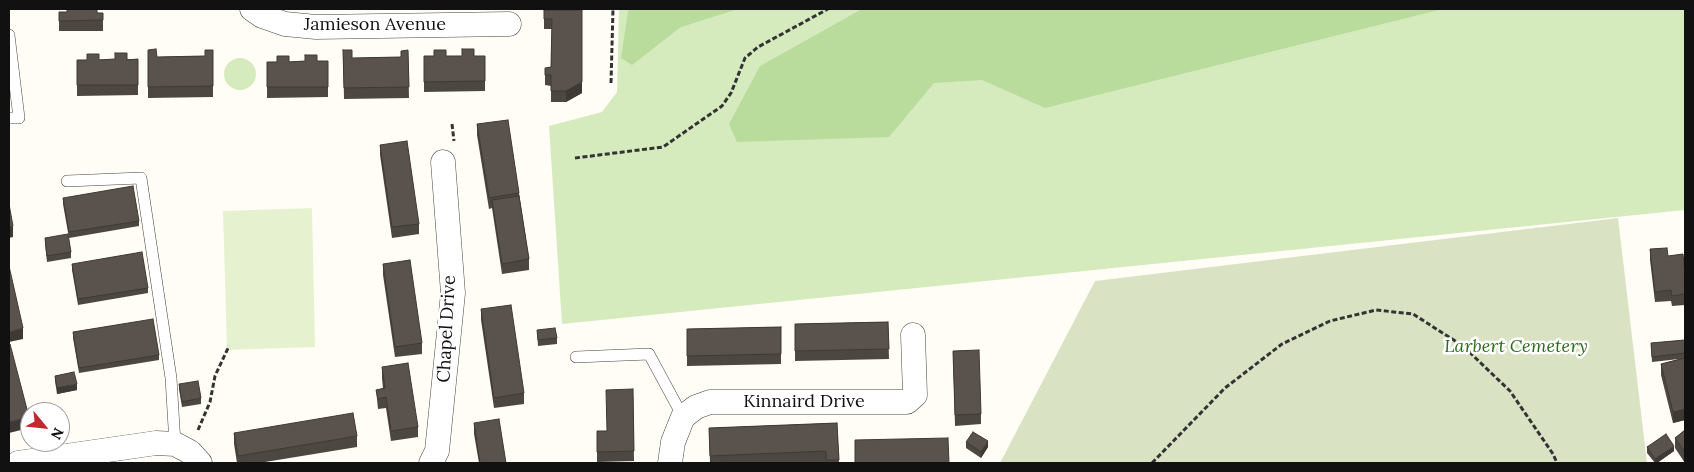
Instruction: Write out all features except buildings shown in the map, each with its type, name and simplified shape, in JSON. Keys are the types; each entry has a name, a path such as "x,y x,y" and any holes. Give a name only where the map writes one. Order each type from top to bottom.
{"street":[{"name":"Jamieson Avenue","path":"252,9 262,16 285,24 316,27 472,16 509,24"},
{"name":"Chapel Drive","path":"431,463 437,451 453,293 443,162"},
{"name":"Kinnaird Drive","path":"683,417 696,407 710,402 907,402 914,395 913,335"},
{"path":"670,463 673,442 683,417"},
{"path":"18,463 156,443 188,453"}],"lane":[{"path":"9,35 19,118 9,118"},
{"path":"67,181 141,178 170,378 188,453"},
{"path":"576,357 649,354 683,417"}],"path":[{"path":"610,84 614,9"},
{"path":"576,158 664,147 722,106 731,93 745,58 758,47 828,9"},
{"path":"1152,463 1225,388 1282,344 1330,322 1376,310 1413,314 1463,346 1510,391 1554,454 1557,463"},
{"path":"188,453 210,402 216,376 230,346"}],"green space":[{"path":"619,9 1685,9 1685,210 562,324 549,126 602,112 617,92"},
{"path":"630,9 738,9 681,27 632,65 621,58 628,11"},
{"path":"862,9 1443,9 1045,108 982,80 934,83 889,137 737,142 729,124 760,66"},
{"path":"240,58 246,59 251,63 255,68 255,80 251,85 246,89 240,90 234,89 229,85 225,80 224,74 225,68 229,63 234,59"},
{"path":"312,208 315,347 227,350 223,211"},
{"name":"Larbert Cemetery","path":"1618,218 1647,463 1000,463 1095,281"}]}
